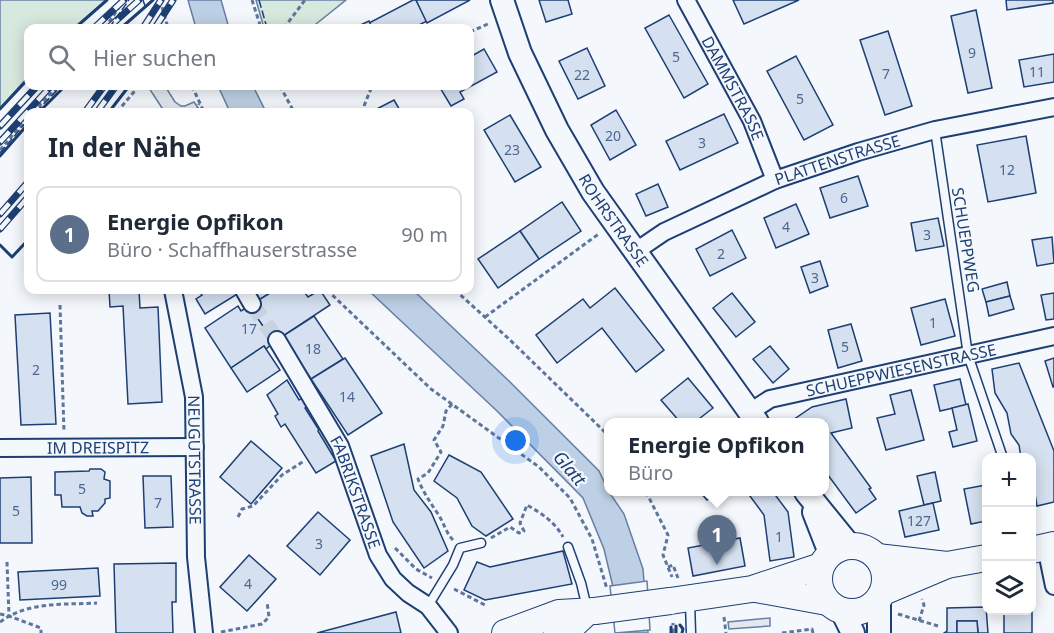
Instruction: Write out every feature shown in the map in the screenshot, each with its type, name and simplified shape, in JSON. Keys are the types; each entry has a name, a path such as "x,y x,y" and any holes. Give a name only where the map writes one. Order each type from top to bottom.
{"main road":[{"name":"ROHRSTRASSE","path":"500,10 557,130 593,192 754,417"},
{"path":"808,496 833,555 819,585 841,615"},
{"path":"505,633 559,613 677,596 752,589 860,546 877,557 885,573 886,601 879,633"},
{"path":"877,557 947,565 982,559"},
{"path":"752,589 841,615 858,612 886,601 947,565"},
{"path":"557,633 569,629 597,607"}],"street":[{"name":"DAMMSTRASSE","path":"686,0 752,121 775,180"},
{"name":"PLATTENSTRASSE","path":"636,251 664,232 775,180 858,152 935,130 1054,107"},
{"name":"NEUGUTSTRASSE","path":"174,294 194,397 196,557 204,633"},
{"name":"SCHUEPPWIESENSTRASSE","path":"754,417 770,399 1054,336"},
{"name":"FABRIKSTRASSE","path":"277,340 340,446 378,555 393,579 408,593 428,606 449,633"},
{"name":"IM DREISPITZ","path":"0,448 195,447"},
{"path":"1044,547 1054,586"}],"lane":[{"name":"SCHUEPPWEG","path":"935,130 968,355 1001,453"},
{"path":"428,606 460,548 481,543"},
{"path":"568,547 581,583 597,607"},
{"path":"677,596 691,633"}],"path":[{"path":"108,24 124,0"},
{"path":"160,0 167,24"},
{"path":"252,0 260,24"},
{"path":"287,24 305,0"},
{"path":"474,29 500,10"},
{"path":"37,108 54,90"},
{"path":"121,108 136,90"},
{"path":"194,90 202,108"},
{"path":"282,90 292,108"},
{"path":"364,106 370,90"},
{"path":"197,108 199,103"},
{"path":"0,150 24,122"},
{"path":"485,316 615,223"},
{"path":"331,294 431,389 539,467 570,498 592,539 607,586 597,607"},
{"path":"460,294 604,431"},
{"path":"60,305 64,447"},
{"path":"452,404 446,411 443,426 434,440 441,452 428,473 418,479 426,499 439,516 448,535 460,548"},
{"path":"238,517 242,509 254,506 282,475 304,461"},
{"path":"648,496 668,535 663,555 677,596"},
{"path":"481,543 510,527 519,533 524,531 519,523 527,505 545,516 559,530 568,547"},
{"path":"395,548 416,569 487,606"},
{"path":"7,562 9,616"},
{"path":"668,567 673,565 677,596 673,633"},
{"path":"919,621 924,605 920,592"},
{"path":"886,601 919,621 938,626"},
{"path":"212,633 262,624 269,617 267,602"},
{"path":"0,622 31,607 97,603"},
{"path":"0,614 41,628 41,633"},
{"path":"724,617 726,633"},
{"path":"782,633 813,629 813,633"}],"shaded area":[{"path":"0,0 106,0 79,24 24,24 24,81 0,108"},
{"path":"256,0 346,0 316,24 263,24"},
{"path":"150,90 168,90 175,102 181,106 194,102 198,108 162,108"},
{"path":"770,618 770,626 729,629 728,622"}],"water":[{"path":"188,0 221,0 228,24 195,24"},
{"path":"220,90 255,90 264,108 228,108"},
{"name":"Glatt","path":"372,294 417,294 599,471 604,482 604,496 612,496 624,514 643,569 648,633 618,633 613,587 604,549 583,498 497,411"}],"pier":[{"path":"647,581 650,630 615,633 610,586"}],"building":[{"path":"413,0 416,0 427,21 421,24 369,23"},
{"path":"416,0 470,0 427,23"},
{"path":"539,0 568,0 572,14 546,22"},
{"path":"733,0 799,0 744,24"},
{"path":"1006,0 1053,0 1053,3 1007,10"},
{"path":"976,10 992,88 968,93 951,16"},
{"path":"669,15 708,84 684,98 645,28"},
{"path":"888,31 912,106 885,115 860,40"},
{"path":"587,48 605,86 578,99 559,61"},
{"path":"484,49 497,72 474,84 474,55"},
{"path":"1054,54 1054,82 1024,87 1019,60"},
{"path":"796,56 833,125 804,140 767,71"},
{"path":"441,90 464,90 460,92 464,99 451,106"},
{"path":"394,100 399,108 379,108"},
{"path":"616,110 636,145 610,160 591,125"},
{"path":"724,114 738,143 680,170 666,141"},
{"path":"510,115 541,167 515,182 484,130"},
{"path":"1026,136 1036,193 988,202 977,145"},
{"path":"858,176 868,206 830,218 820,188"},
{"path":"658,184 668,207 646,216 636,194"},
{"path":"562,202 581,231 539,259 520,231"},
{"path":"796,204 809,234 776,248 764,218"},
{"path":"938,218 944,246 916,251 911,223"},
{"path":"732,230 746,258 710,276 696,249"},
{"path":"520,231 539,259 498,288 478,259"},
{"path":"1052,237 1054,263 1037,266 1032,240"},
{"path":"820,261 828,286 810,293 801,267"},
{"path":"1007,282 1010,296 986,302 982,289"},
{"path":"615,288 664,350 636,372 602,328 557,363 536,335 583,299 590,308"},
{"path":"732,293 755,322 736,337 713,308"},
{"path":"1054,293 1054,319 1046,320 1041,295"},
{"path":"109,294 139,294 140,308 158,307 162,402 128,404 123,306 110,307"},
{"path":"237,294 205,314 196,299 202,295"},
{"path":"255,294 269,294 259,300"},
{"path":"268,294 306,294 308,297 313,294 323,294 330,305 274,342 249,306"},
{"path":"1010,296 1014,309 989,316 986,302"},
{"path":"945,299 955,336 921,345 911,308"},
{"path":"238,306 241,311 249,306 274,342 266,349 264,346 231,368 205,328"},
{"path":"50,313 56,424 21,425 15,315"},
{"path":"314,316 343,359 311,379 283,336"},
{"path":"851,324 862,361 838,368 828,330"},
{"path":"264,346 280,370 247,392 231,368"},
{"path":"770,346 789,369 773,383 753,359"},
{"path":"345,358 382,413 348,435 311,379"},
{"path":"1054,358 1054,387 1053,387 1045,361"},
{"path":"1019,363 1054,451 1054,502 1037,506 1036,453 1020,453 1019,445 1011,434 1007,413 995,393 992,369"},
{"path":"688,378 713,408 700,418 677,418 661,400"},
{"path":"960,379 966,405 940,411 934,385"},
{"path":"287,380 299,400 302,398 307,407 305,408 336,461 316,473 285,424 281,427 275,416 278,414 267,395"},
{"path":"911,390 924,440 886,450 877,418 895,414 890,395"},
{"path":"846,399 852,428 831,433 871,488 869,489 876,499 856,513 829,476 829,418 796,418 812,407"},
{"path":"968,404 977,441 953,447 949,432 957,430 952,408"},
{"path":"251,441 282,468 251,504 220,477"},
{"path":"404,444 414,490 431,512 448,551 424,568 393,522 371,456"},
{"path":"449,455 481,472 513,519 486,536 472,526 457,498 434,481"},
{"path":"90,469 101,469 105,472 104,479 110,481 110,498 105,499 105,503 98,511 92,511 93,516 82,513 80,507 62,507 61,495 55,495 55,472 89,471"},
{"path":"935,472 941,501 924,505 917,476"},
{"path":"143,476 171,476 173,527 145,528"},
{"path":"31,477 32,543 0,543 0,478"},
{"path":"982,486 982,522 971,524 964,489"},
{"path":"750,496 776,496 788,512 794,557 770,561 764,515"},
{"path":"933,503 939,530 905,537 899,511"},
{"path":"318,512 350,540 320,575 287,546"},
{"path":"740,538 745,566 693,576 688,548"},
{"path":"563,551 572,584 485,600 464,590 477,562 490,567"},
{"path":"249,555 276,579 247,611 220,587"},
{"path":"176,563 176,602 172,602 173,633 116,633 114,564"},
{"path":"98,568 100,596 20,600 18,572"},
{"path":"982,607 982,615 987,615 988,633 978,633 977,621 957,621 957,633 944,633 947,631 947,608"},
{"path":"396,612 401,633 317,633"},
{"path":"1004,615 1032,615 1032,633 1004,633"},
{"path":"957,621 977,621 978,633 957,633"}],"tunnel":[{"path":"252,304 277,340"}],"railway":[{"path":"98,24 124,0"},
{"path":"112,24 139,0"},
{"path":"146,24 161,0"},
{"path":"158,24 173,0"},
{"path":"0,126 33,90"},
{"path":"31,108 47,90"},
{"path":"88,108 101,90"},
{"path":"100,108 113,90"},
{"path":"0,142 24,116"},
{"path":"0,214 24,187"},
{"path":"0,229 24,202"}],"fence":[{"path":"112,24 129,0"},
{"path":"143,0 146,9"},
{"path":"259,0 266,24"},
{"path":"40,108 57,90"},
{"path":"0,153 24,125"}],"wall":[{"path":"80,24 107,0"},
{"path":"126,24 153,0"},
{"path":"0,109 24,83"},
{"path":"43,108 61,90"},
{"path":"112,108 126,90"},
{"path":"0,156 24,129"},
{"path":"0,245 12,257 24,244"},
{"path":"680,625 683,629 682,633"},
{"path":"676,626 676,633"},
{"path":"671,627 671,633"}],"place":[{"name":"Energie Opfikon","path":"717,565"}]}
